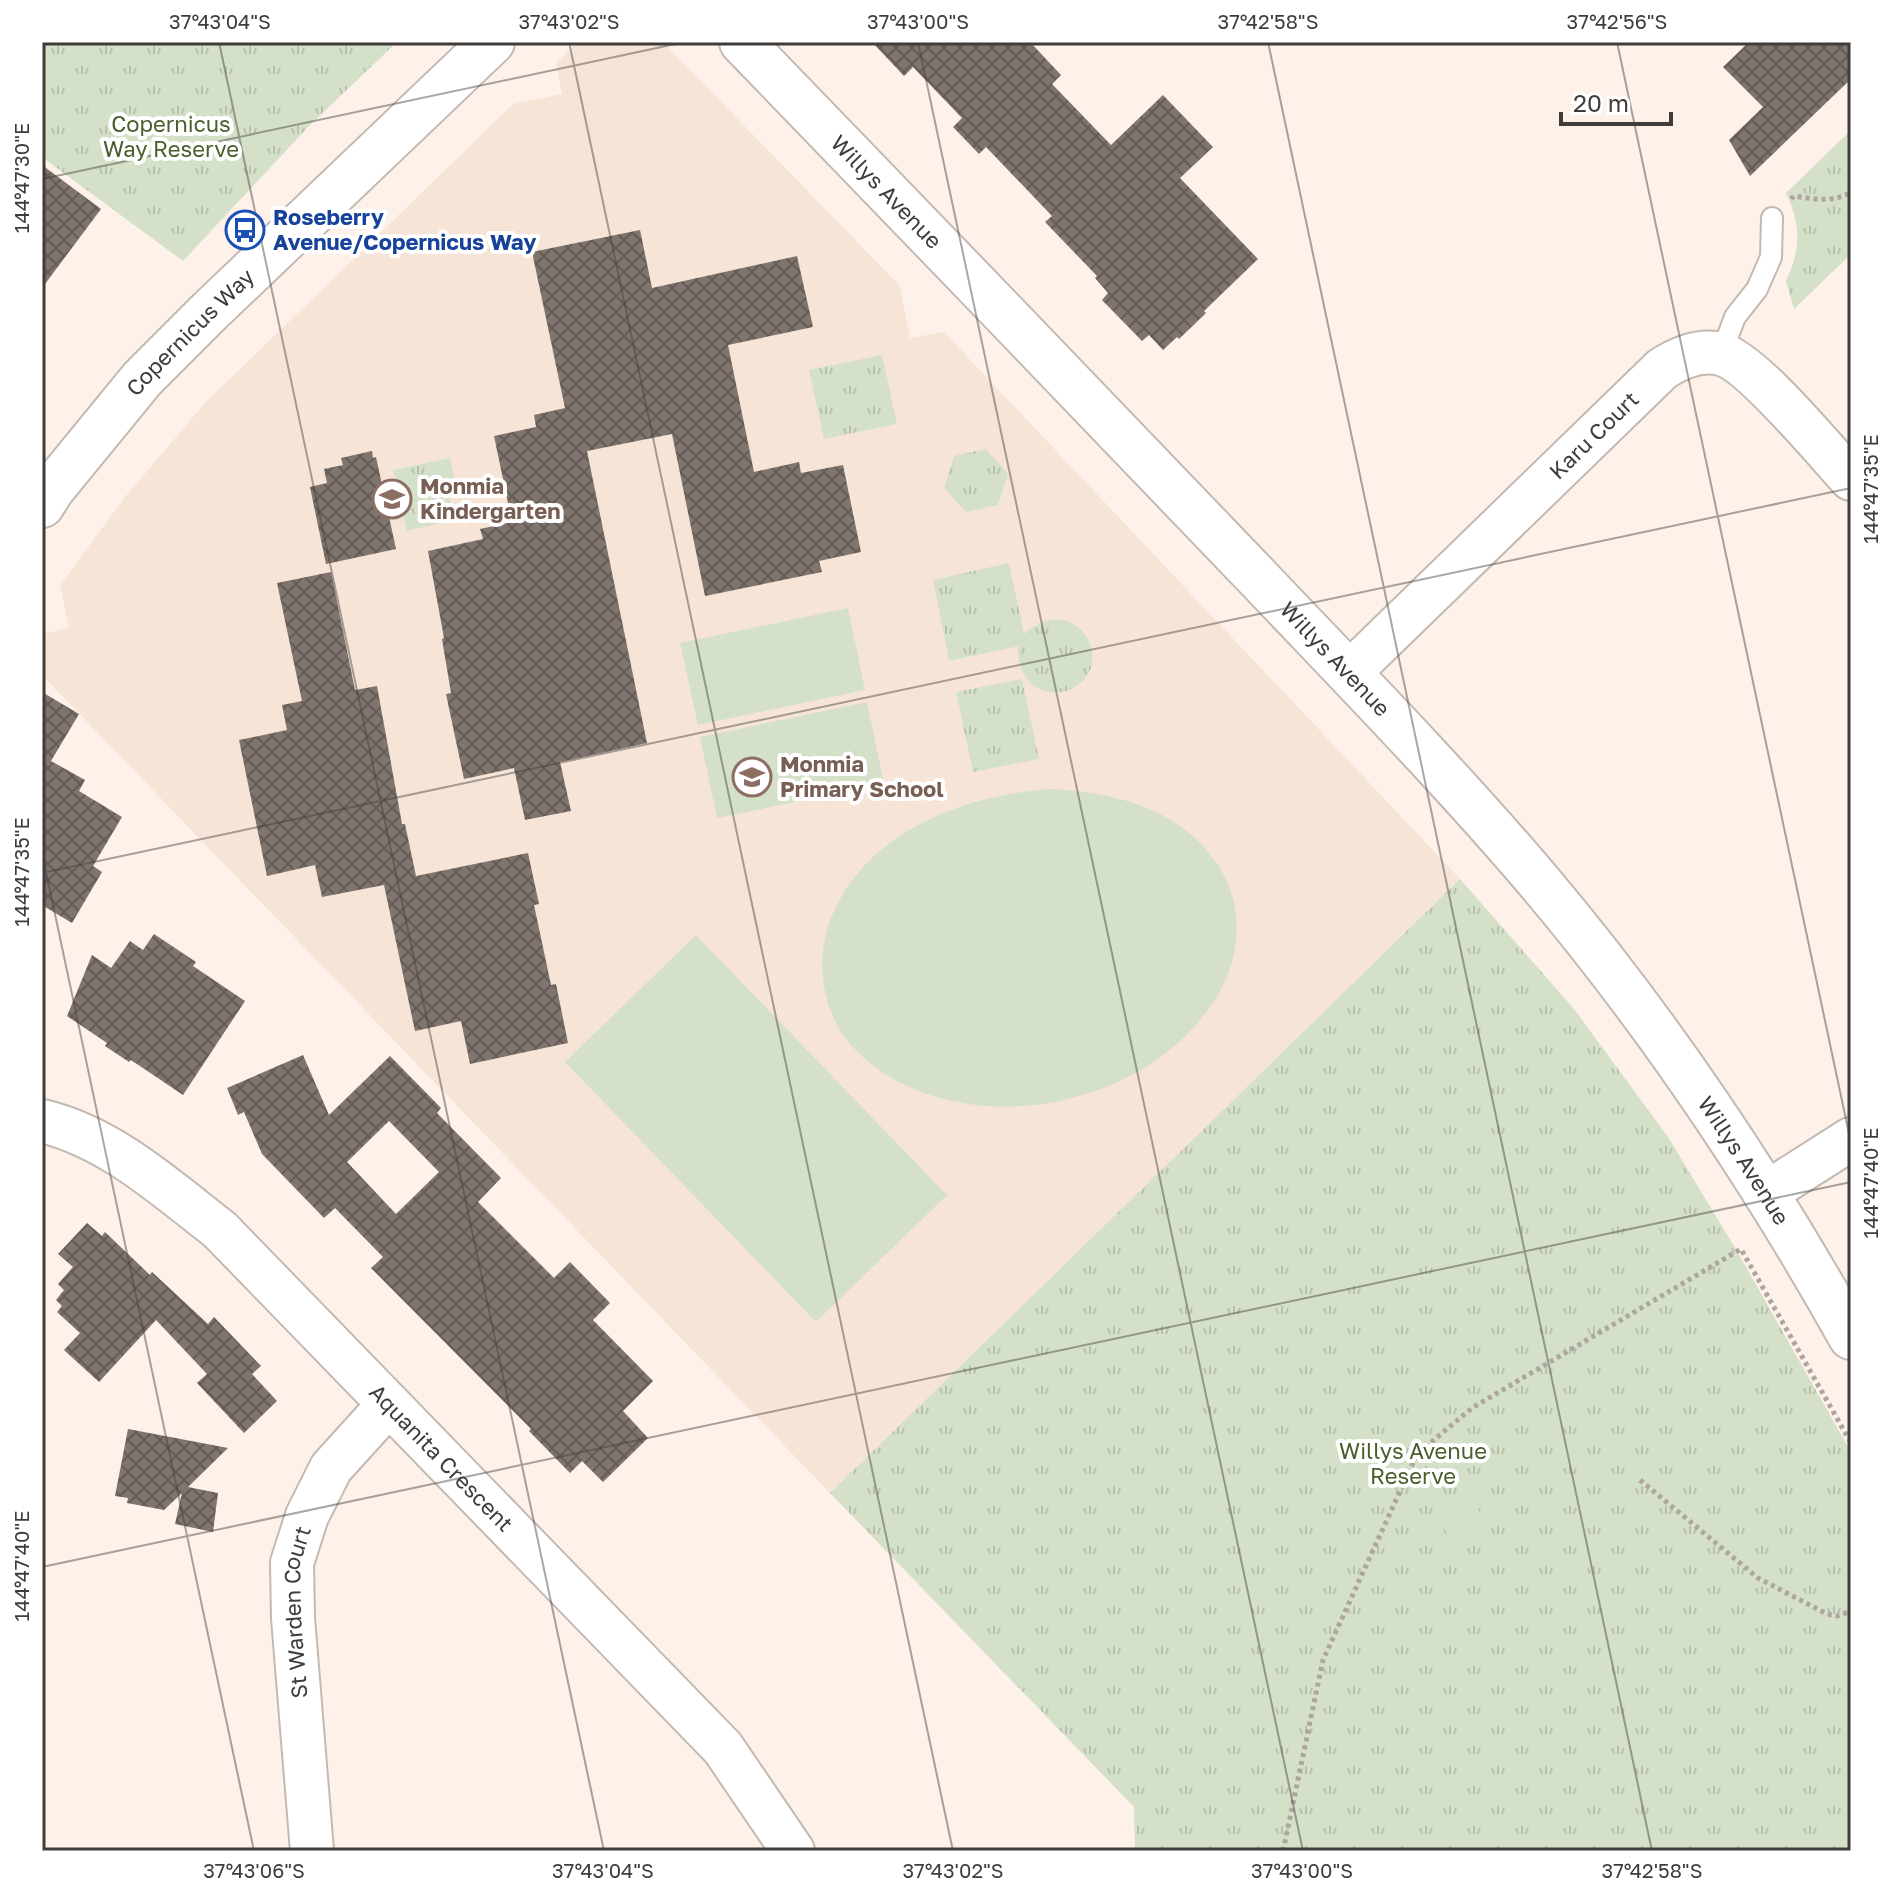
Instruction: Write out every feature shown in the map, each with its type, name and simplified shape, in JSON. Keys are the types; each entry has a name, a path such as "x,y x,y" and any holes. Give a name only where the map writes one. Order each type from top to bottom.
{"street":[{"name":"Copernicus Way","path":"45,492 142,379 492,42"},
{"name":"Willys Avenue","path":"742,42 1350,672 1541,884 1663,1043 1766,1193 1851,1337"},
{"name":"Karu Court","path":"1350,672 1662,369 1680,358 1695,354 1721,354"},
{"path":"1721,354 1744,366 1851,479"},
{"name":"Aquanita Crescent","path":"42,1121 68,1127 140,1168 220,1230 723,1748 793,1851"},
{"path":"1766,1193 1851,1139"},
{"name":"St Warden Court","path":"312,1851 293,1618 292,1563 307,1516 331,1468 389,1404"}],"lane":[{"path":"1721,354 1735,317 1757,289 1771,257 1772,218"}],"path":[{"path":"1772,218 1794,196 1838,198 1851,192"},
{"path":"1283,1851 1323,1660 1417,1454 1472,1408 1741,1249 1851,1443"},
{"path":"1640,1480 1758,1578 1827,1614 1837,1616 1851,1611"}],"shaded area":[{"name":"Monmia Primary School","path":"577,42 663,42 900,286 910,338 944,332 1460,879 830,1493 42,675 42,634 69,628 60,585 125,497 205,403 513,104 562,94 556,63"}],"green space":[{"name":"Copernicus Way Reserve","path":"42,42 397,42 309,126 183,261 42,157"},
{"path":"1851,130 1851,254 1794,309 1786,281 1797,248 1797,226 1786,193"},
{"path":"882,355 897,424 824,439 809,370"},
{"path":"986,449 1008,474 998,505 966,512 944,488 954,456"},
{"path":"450,458 457,493 449,496 454,520 407,531 393,470"},
{"path":"1009,563 1024,634 1043,622 1060,620 1075,625 1086,636 1092,650 1092,665 1084,679 1069,690 1051,692 1033,685 1021,667 1019,646 949,661 933,580"},
{"path":"848,608 865,690 698,725 680,643"},
{"path":"1022,679 1039,759 973,772 956,692"},
{"path":"867,702 884,784 717,818 700,737"},
{"path":"1051,789 1103,795 1151,810 1193,836 1211,855 1231,891 1236,921 1234,951 1226,980 1192,1029 1159,1059 1119,1081 1076,1097 1031,1105 985,1106 941,1098 899,1082 871,1064 854,1048 840,1031 827,998 822,974 823,951 828,927 843,895 863,867 888,844 917,825 983,800"},
{"name":"Willys Avenue Reserve","path":"1460,879 1574,1009 1668,1137 1851,1452 1851,1851 1135,1851 1134,1807 830,1493"},
{"path":"696,935 947,1195 816,1322 565,1062"},
{"path":"1469,1494 1489,1528 1454,1547 1435,1512"}],"building":[{"path":"872,42 1030,42 1061,75 1052,84 1111,145 1163,95 1213,147 1180,178 1258,259 1179,339 1177,337 1163,350 1149,335 1142,341 1102,300 1108,293 1095,278 1097,276 1045,222 1052,216 986,147 979,154 953,127 962,118 913,67 904,76"},
{"path":"1749,42 1851,42 1851,79 1750,176 1729,140 1763,107 1723,67"},
{"path":"42,165 101,209 42,288"},
{"path":"640,230 652,288 797,256 813,327 728,345 754,472 799,462 801,473 843,465 861,552 819,561 822,572 705,596 672,434 587,451 647,743 560,762 571,811 525,820 514,768 464,779 446,694 451,693 428,551 483,539 480,529 512,522 494,436 536,427 534,415 565,408 532,252"},
{"path":"372,451 373,458 376,457 396,549 326,564 310,487 327,483 324,469 343,465 341,458"},
{"path":"331,572 355,690 377,686 402,824 405,824 416,876 528,853 539,904 534,905 551,985 556,984 568,1043 470,1064 461,1021 415,1031 384,885 322,897 315,865 267,876 239,740 287,730 282,705 302,701 277,583"},
{"path":"42,692 79,714 51,761 85,780 79,791 122,817 93,866 102,872 72,923 42,905"},
{"path":"154,934 196,962 193,966 245,1001 183,1095 105,1046 107,1043 67,1016 92,955 111,968 130,941 143,950"},
{"path":"303,1055 329,1115 390,1056 441,1108 437,1113 501,1178 478,1202 554,1278 570,1262 610,1303 593,1320 653,1381 623,1411 648,1438 603,1482 582,1461 570,1473 529,1431 531,1429 371,1268 383,1257 335,1208 324,1218 262,1154 244,1112 238,1115 227,1088","holes":["389,1121 439,1172 396,1214 347,1162"]},
{"path":"87,1223 102,1236 105,1232 208,1324 214,1317 261,1366 252,1374 277,1401 244,1433 197,1383 207,1374 156,1320 99,1382 64,1350 80,1333 57,1312 62,1306 56,1300 64,1290 58,1284 73,1267 58,1254"},
{"path":"128,1429 228,1448 188,1487 218,1493 213,1532 175,1524 182,1493 164,1510 127,1503 128,1498 115,1496"}],"place":[{"name":"Roseberry Avenue/Copernicus Way","path":"245,230"},
{"name":"Monmia Kindergarten","path":"392,499"},
{"name":"Monmia Primary School","path":"752,777"}]}
